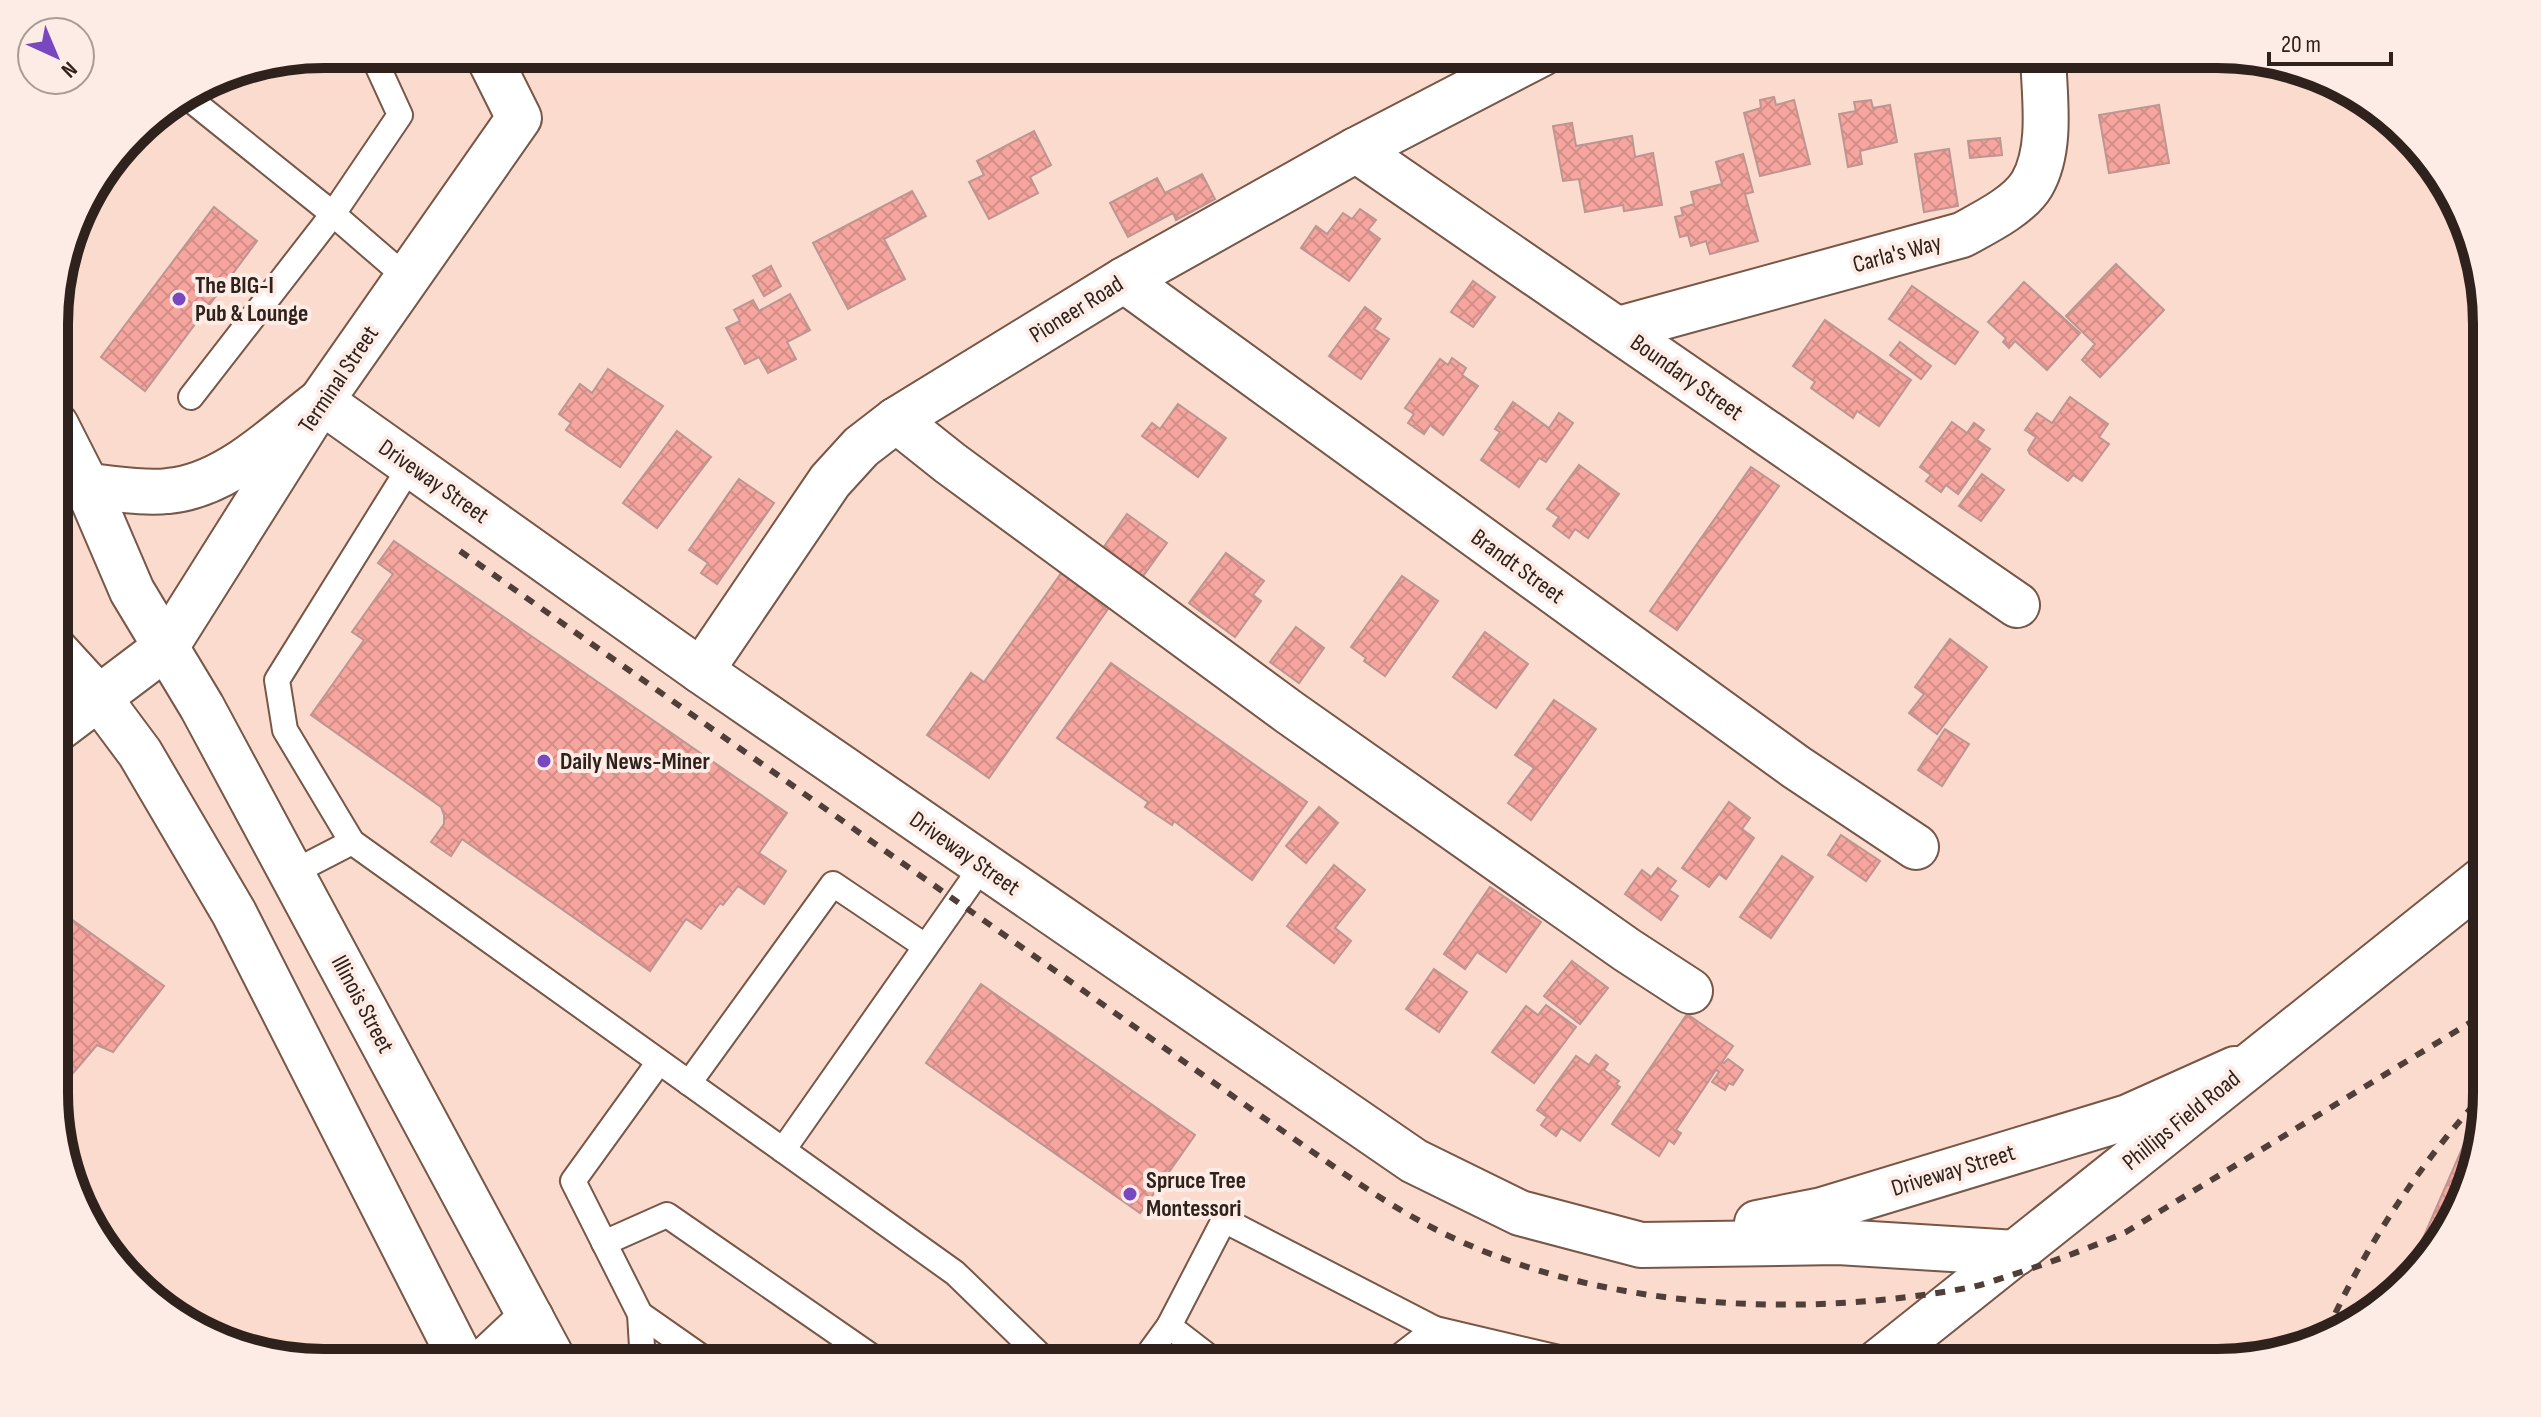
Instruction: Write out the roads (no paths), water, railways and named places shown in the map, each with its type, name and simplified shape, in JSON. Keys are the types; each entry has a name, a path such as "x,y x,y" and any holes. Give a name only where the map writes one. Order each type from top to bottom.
{"street":[{"name":"Terminal Street","path":"166,647 321,401 519,118 494,68"},
{"name":"Pioneer Road","path":"701,671 830,481 861,447 896,420 1124,280 1356,150 1514,68"},
{"name":"Carla's Way","path":"1619,329 1962,235 2002,213 2031,186 2045,153 2043,68"},
{"name":"Boundary Street","path":"1356,150 2017,605"},
{"name":"Brandt Street","path":"1124,280 1796,767 1916,847"},
{"name":"Driveway Street","path":"321,401 701,671 1414,1161 1520,1213 1641,1245 1838,1242 2016,1253"},
{"path":"87,486 165,492 230,472 321,401"},
{"path":"896,420 1289,712 1690,991"},
{"name":"Illinois Street","path":"68,449 132,591 292,873 547,1349"},
{"path":"68,721 166,647"},
{"path":"68,664 99,698 140,753 234,913 456,1349"},
{"name":"Phillips Field Road","path":"1896,1348 2472,888"},
{"name":"Driveway Street","path":"1641,1245 1822,1210 2128,1117 2255,1060"},
{"path":"498,1349 531,1318"}],"lane":[{"path":"191,397 333,214 400,115 378,68"},
{"path":"195,103 407,278"},
{"path":"411,465 277,680 285,730 352,842 955,1273 1024,1349"},
{"path":"292,873 352,842"},
{"path":"783,1150 983,865"},
{"path":"689,1083 833,884 925,946"},
{"path":"642,1349 640,1314 573,1181 659,1062"},
{"path":"604,1243 667,1215 860,1349"},
{"path":"1153,1349 1169,1326 1224,1220 1435,1329 1518,1348"},
{"path":"640,1314 690,1349"},
{"path":"1169,1326 1198,1349"},
{"path":"1410,1348 1435,1329"},
{"path":"1435,1329 1440,1348"}],"railway":[{"path":"460,551 1367,1189 1433,1228 1494,1255 1560,1276 1628,1291 1697,1301 1768,1304 1837,1303 1972,1287 2055,1260 2126,1232 2472,1022"},
{"path":"2331,1322 2397,1205 2472,1107"}],"place":[{"name":"The BIG-I Pub & Lounge","path":"179,299"},
{"name":"Daily News-Miner","path":"544,761"},
{"name":"Spruce Tree Montessori","path":"1130,1194"}]}
